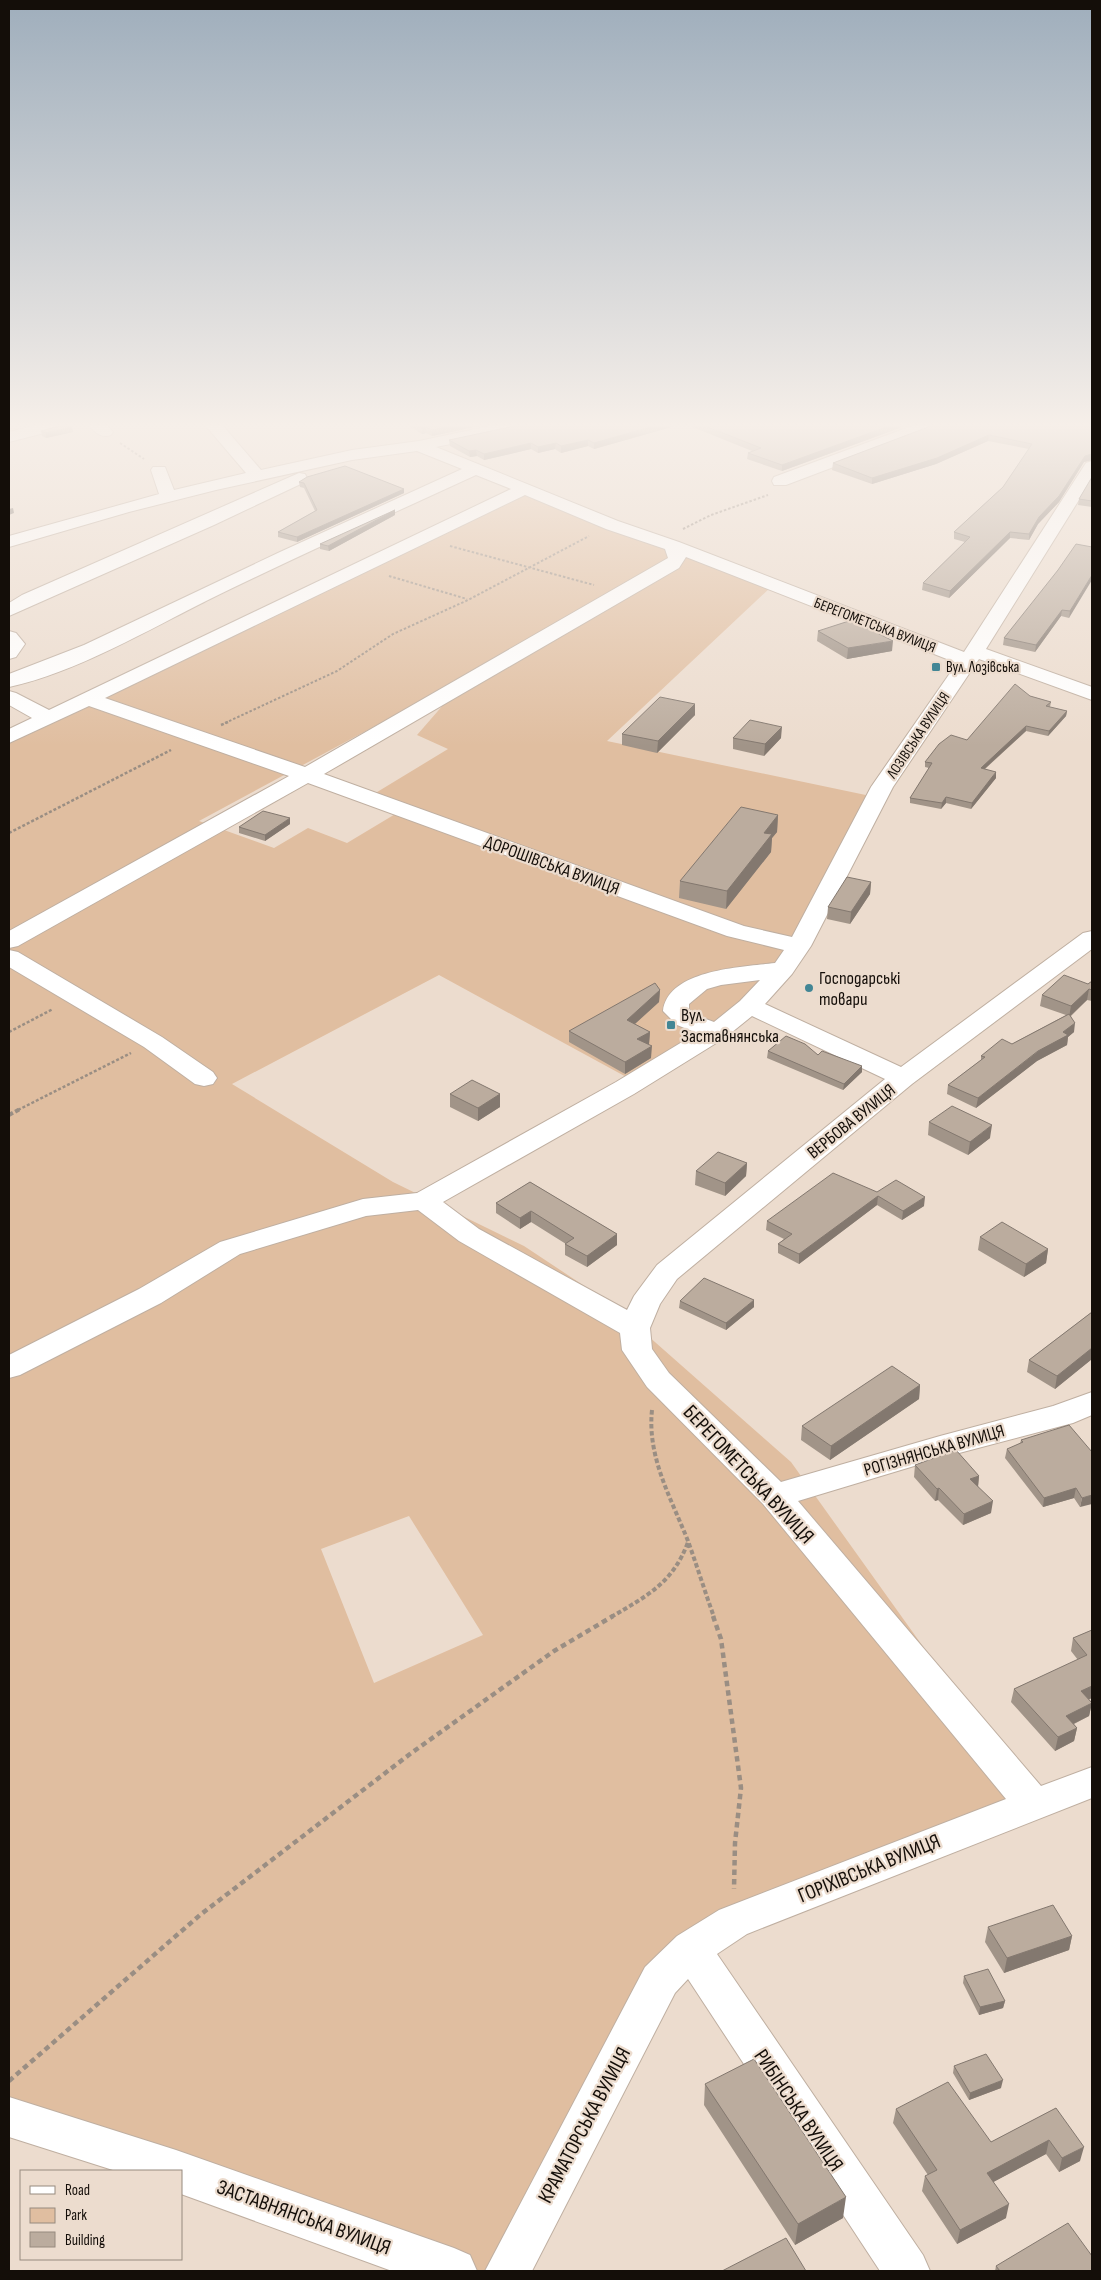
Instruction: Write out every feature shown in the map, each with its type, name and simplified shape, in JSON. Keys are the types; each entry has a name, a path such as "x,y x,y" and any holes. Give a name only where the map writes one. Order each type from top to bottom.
{"street":[{"path":"9,542 42,532"},
{"path":"9,610 29,599 182,532"},
{"path":"9,681 38,672 90,651 335,532"},
{"path":"9,737 434,532"},
{"name":"БЕРЕГОМЕТСЬКА ВУЛИЦЯ","path":"632,532 971,656 1092,694"},
{"name":"ЛОЗІВСЬКА ВУЛИЦЯ","path":"424,1201 625,1088 717,1032 749,1006 784,969 799,946 882,787 971,656 1050,532"},
{"path":"9,941 307,775 673,564 677,558 667,545"},
{"path":"9,637 15,644 9,653"},
{"path":"9,669 33,665 68,652"},
{"path":"1070,686 1092,673"},
{"path":"9,697 48,718"},
{"name":"ДОРОШІВСЬКА ВУЛИЦЯ","path":"87,699 307,775 736,931 799,946"},
{"name":"ВЕРБОВА ВУЛИЦЯ","path":"635,1328 645,1303 667,1272 903,1078 1092,938"},
{"path":"9,957 153,1042 204,1078"},
{"path":"717,1032 686,1020 676,1011 676,1002 698,984 718,978 784,969"},
{"path":"749,1006 903,1078"},
{"path":"9,1368 150,1296 230,1248 363,1208 424,1201 469,1235 635,1328"},
{"name":"БЕРЕГОМЕТСЬКА ВУЛИЦЯ","path":"635,1328 637,1350 658,1380 775,1496 1033,1804"},
{"name":"РОГІЗНЯНСЬКА ВУЛИЦЯ","path":"775,1496 940,1447 1062,1415 1092,1403"},
{"name":"ГОРІХІВСЬКА ВУЛИЦЯ","path":"660,1980 691,1949 733,1922 1092,1782"},
{"name":"РИБІНСЬКА ВУЛИЦЯ","path":"691,1949 907,2271"},
{"name":"КРАМАТОРСЬКА ВУЛИЦЯ","path":"508,2271 660,1980"},
{"path":"9,2117 173,2170"},
{"name":"ЗАСТАВНЯНСЬКА ВУЛИЦЯ","path":"182,2173 454,2271"}],"path":[{"path":"9,833 196,737 337,671 393,634 468,600 597,532"},
{"path":"667,545 678,532"},
{"path":"442,544 620,594"},
{"path":"384,575 468,600"},
{"path":"9,1032 76,998"},
{"path":"9,1115 153,1042"},
{"path":"658,1380 653,1396 650,1429 659,1472 688,1542 721,1639 741,1788 735,1843 733,1922"},
{"path":"9,2081 200,1915 402,1760 554,1651 634,1604 662,1584 681,1561 688,1542"}],"green space":[{"path":"439,532 633,532 771,587 607,741 880,798 762,1002 630,1079 439,975 232,1084 393,1182 524,1246 613,1305 791,1462 1035,1803 728,1930 668,1985 514,2271 442,2271 182,2186 182,2170 133,2170 9,2130 9,743","holes":["427,698 444,704 417,735 448,749 364,800 397,813 347,843 308,828 274,848 199,821","409,1516 483,1635 374,1683 321,1549"]}],"building":[{"path":"280,532 307,532 297,537"},
{"path":"346,532 353,532 328,546 320,544"},
{"path":"955,532 1010,532 950,591 923,583 970,537"},
{"path":"1076,544 1092,547 1092,575 1070,611 1062,610 1036,645 1004,638 1058,570"},
{"path":"852,620 893,641 848,648 818,631"},
{"path":"1015,684 1030,696 1051,702 1046,706 1067,711 1049,731 1026,726 981,768 996,772 972,803 946,797 942,803 910,798 932,763 925,762 939,744 951,735 967,740"},
{"path":"660,697 695,704 658,741 622,734"},
{"path":"750,720 782,727 765,744 733,738"},
{"path":"741,807 778,815 764,833 772,834 727,891 680,881"},
{"path":"263,811 290,818 265,835 239,827"},
{"path":"847,877 871,882 851,912 828,907"},
{"path":"1064,975 1088,984 1092,981 1092,990 1089,989 1071,1006 1042,995"},
{"path":"655,983 660,990 627,1020 650,1032 637,1039 652,1046 625,1062 569,1031"},
{"path":"1069,1014 1075,1023 1063,1032 1068,1035 1038,1051 978,1098 948,1085 985,1057 981,1056 1002,1039 1012,1044"},
{"path":"786,1036 805,1044 818,1055 822,1051 862,1066 844,1084 768,1051"},
{"path":"472,1080 500,1094 478,1108 450,1094"},
{"path":"952,1106 992,1125 970,1142 929,1122"},
{"path":"718,1152 747,1163 725,1183 696,1171"},
{"path":"833,1173 877,1192 896,1180 925,1197 903,1211 878,1196 799,1254 778,1244 792,1234 767,1221"},
{"path":"530,1182 617,1234 587,1256 565,1244 574,1238 531,1211 520,1218 496,1203"},
{"path":"1002,1222 1048,1249 1026,1264 980,1237"},
{"path":"704,1278 754,1300 726,1323 680,1301"},
{"path":"1092,1312 1092,1348 1057,1376 1029,1360"},
{"path":"892,1366 920,1385 831,1446 802,1426"},
{"path":"1069,1425 1092,1452 1092,1495 1082,1498 1076,1488 1044,1498 1007,1449 1023,1442 1021,1440"},
{"path":"956,1450 979,1476 970,1479 993,1501 964,1514 915,1465"},
{"path":"1092,1630 1092,1686 1081,1691 1092,1703 1066,1716 1077,1728 1058,1737 1014,1689 1087,1655 1073,1638"},
{"path":"1053,1905 1072,1936 1007,1958 988,1927"},
{"path":"988,1969 1005,2001 980,2007 964,1976"},
{"path":"986,2054 1003,2080 970,2093 954,2066"},
{"path":"754,2059 846,2197 798,2224 705,2084"},
{"path":"948,2082 991,2142 1056,2108 1084,2147 1062,2158 1049,2140 987,2173 1009,2204 960,2230 925,2176 937,2170 896,2109"},
{"path":"1068,2223 1092,2256 1092,2271 1000,2271 996,2266"},
{"path":"786,2238 806,2271 722,2271"}],"place":[{"name":"Вул. Лозівська","path":"936,667"},
{"name":"Господарські товари","path":"809,988"},
{"name":"Вул. Заставнянська","path":"671,1025"}]}
